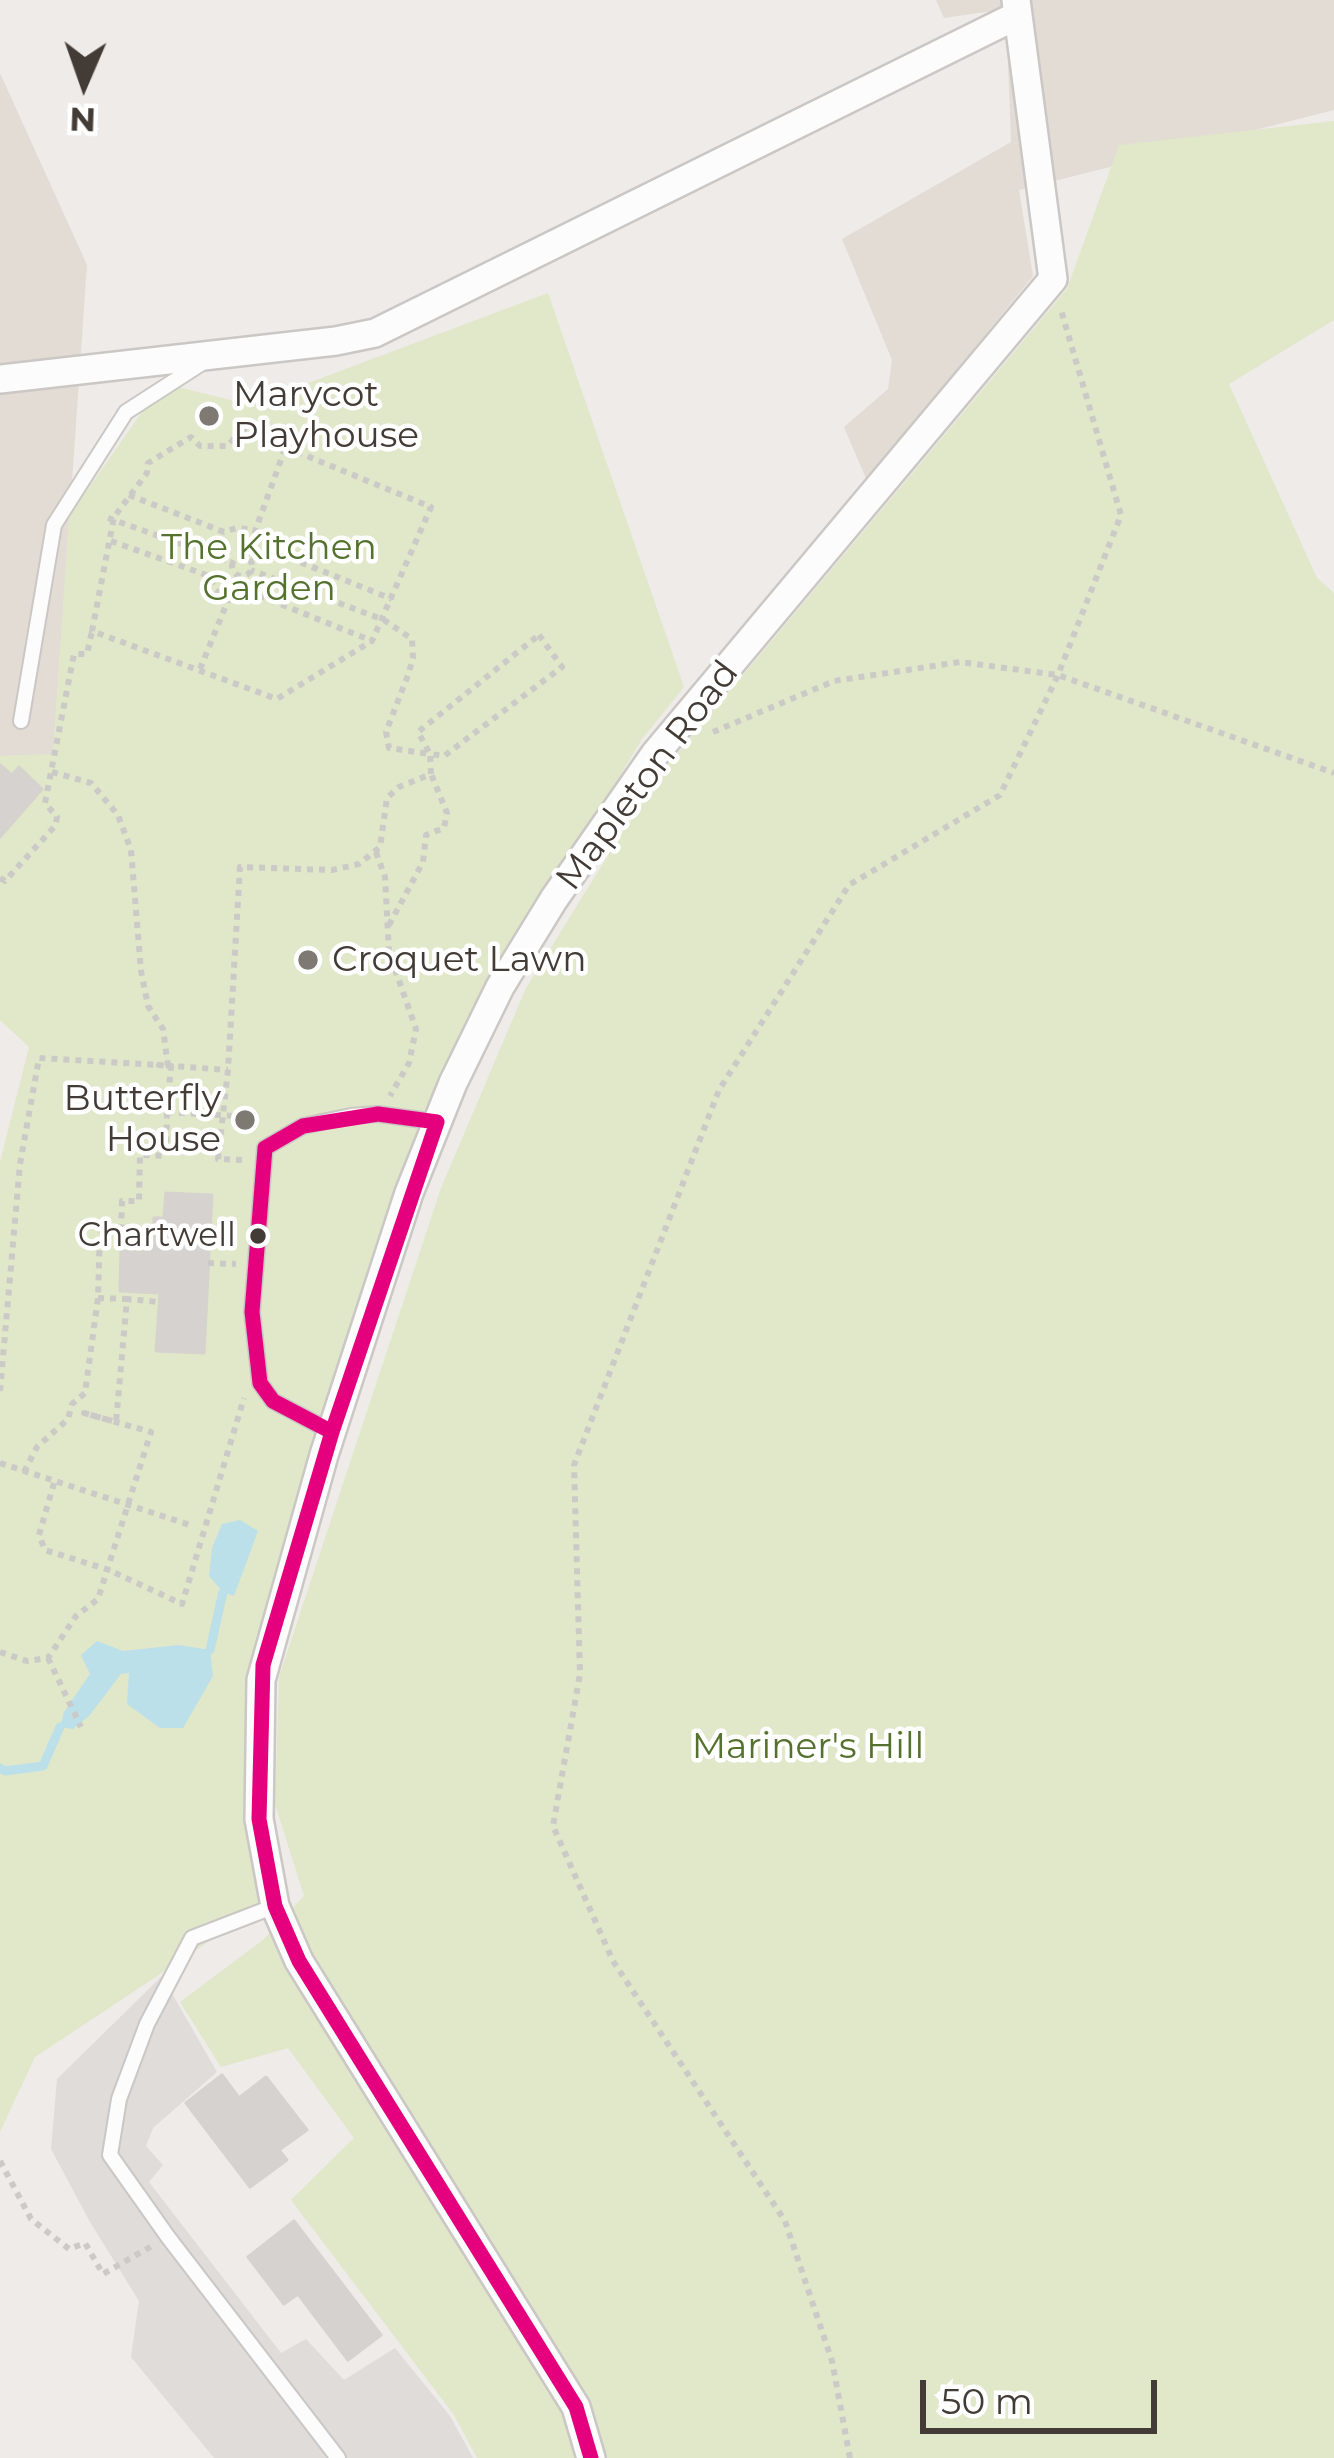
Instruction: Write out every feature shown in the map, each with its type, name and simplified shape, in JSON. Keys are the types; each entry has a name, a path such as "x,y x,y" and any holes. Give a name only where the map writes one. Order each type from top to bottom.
{"street":[{"path":"0,380 375,333 1016,8 1052,279"},
{"name":"Mapleton Road","path":"591,2458 576,2407 298,1961 274,1906 259,1819 260,1680 332,1432 403,1212 436,1122 520,952 656,754 1052,279"}],"lane":[{"path":"21,721 54,525 126,412 217,353"},
{"path":"332,1432 273,1401 260,1383 252,1312 265,1148 304,1126 378,1114 436,1122"},
{"path":"274,1906 192,1938 147,2024 118,2098 110,2155 338,2458"}],"path":[{"path":"850,2458 832,2361 785,2222 613,1961 553,1826 580,1674 574,1465 719,1090 849,885 1000,795 1058,675 1121,515 1052,279"},
{"path":"0,878 5,880 55,826 57,817 45,802 74,654 87,654 111,518 148,468 191,436 200,446 232,444 241,429 431,507 372,641 278,699 92,631"},
{"path":"286,446 246,556 251,570 384,620 412,638 413,658 386,732 389,748 430,754 444,756 562,667 539,635 418,732 430,754 431,774 447,813 445,828 426,836 423,862 388,927"},
{"path":"128,495 224,532 254,530 269,540 274,552 392,599"},
{"path":"111,518 232,562 238,576 200,669"},
{"path":"109,540 209,576 215,590 228,600 243,602 258,595 372,641"},
{"path":"232,562 246,556"},
{"path":"238,576 251,570"},
{"path":"656,754 834,681 960,662 1058,675 1334,772"},
{"path":"52,772 91,783 118,814 131,850 148,1006 163,1029 163,1066"},
{"path":"218,1159 240,866 332,870 359,864 380,847 387,798 431,774"},
{"path":"375,850 385,877 389,952 416,1029 409,1063 378,1114"},
{"path":"0,1391 20,1164 39,1058 228,1070"},
{"path":"23,1472 37,1447 68,1419 72,1404 85,1393 98,1298 100,1228 121,1230 122,1201 139,1201 140,1155 166,1156 171,1066 163,1066"},
{"path":"167,1112 235,1116"},
{"path":"98,1298 159,1302"},
{"path":"84,1413 116,1422 127,1299"},
{"path":"54,1483 40,1530 42,1546 110,1570 182,1604 256,1361"},
{"path":"0,1652 27,1661 48,1658 76,1616 98,1599 151,1432 84,1413 72,1404"},
{"path":"0,1463 194,1526"},
{"path":"48,1658 81,1727"},
{"path":"0,2161 31,2219 69,2249 85,2243 103,2274 168,2237"}],"shaded area":[{"path":"936,0 1334,0 1334,110 1019,190 1033,276 867,481 844,427 888,389 892,360 842,239 1011,142 1006,9 944,18"},
{"path":"0,73 87,265 53,755 0,756"},
{"path":"162,1976 217,2072 153,2128 146,2146 163,2165 149,2182 281,2353 306,2339 344,2380 395,2348 450,2416 473,2458 214,2458 131,2357 139,2301 51,2149 57,2079"}],"green space":[{"name":"Mariner's Hill","path":"1334,121 1334,320 1229,384 1317,578 1334,593 1334,2458 477,2458 454,2415 291,2200 354,2138 288,2048 221,2067 180,2002 263,1940 304,1896 275,1804 279,1677 441,1188 526,988 654,781 1067,289 1119,145"},
{"name":"The Kitchen Garden","path":"548,293 684,687 642,739 513,952 315,1445 247,1810 261,1907 35,2057 0,2132 0,1162 29,1047 0,1020 0,756 53,754 69,516 149,402 178,387 250,405"}],"water":[{"path":"240,1520 258,1531 234,1596 223,1592 209,1576 212,1548 222,1524"},
{"path":"97,1641 123,1651 179,1645 210,1650 213,1676 183,1728 160,1728 127,1704 129,1673 121,1674 73,1729 60,1727 64,1712 90,1674 81,1655"}],"building":[{"path":"0,765 12,775 19,767 42,789 0,837"},
{"name":"Chartwell","path":"166,1193 212,1195 204,1353 156,1351 160,1293 120,1291 121,1251 152,1252 154,1218 164,1218"},
{"path":"222,2075 239,2098 266,2077 307,2130 279,2150 287,2160 250,2187 186,2103"},
{"path":"294,2221 381,2335 348,2360 298,2294 284,2304 248,2257"}],"waterway":[{"path":"210,1650 223,1592"},
{"path":"0,1768 43,1766 60,1727"}],"transit line":[{"path":"378,1114 437,1122 332,1432 273,1401 260,1383 252,1312 265,1148 303,1126 378,1114"},
{"path":"332,1432 263,1665 259,1819 275,1906 299,1961 576,2407 591,2458"}],"place":[{"name":"Marycot Playhouse","path":"209,416"},
{"name":"Croquet Lawn","path":"308,960"},
{"name":"Butterfly House","path":"245,1120"},
{"name":"Chartwell","path":"258,1236"}]}
